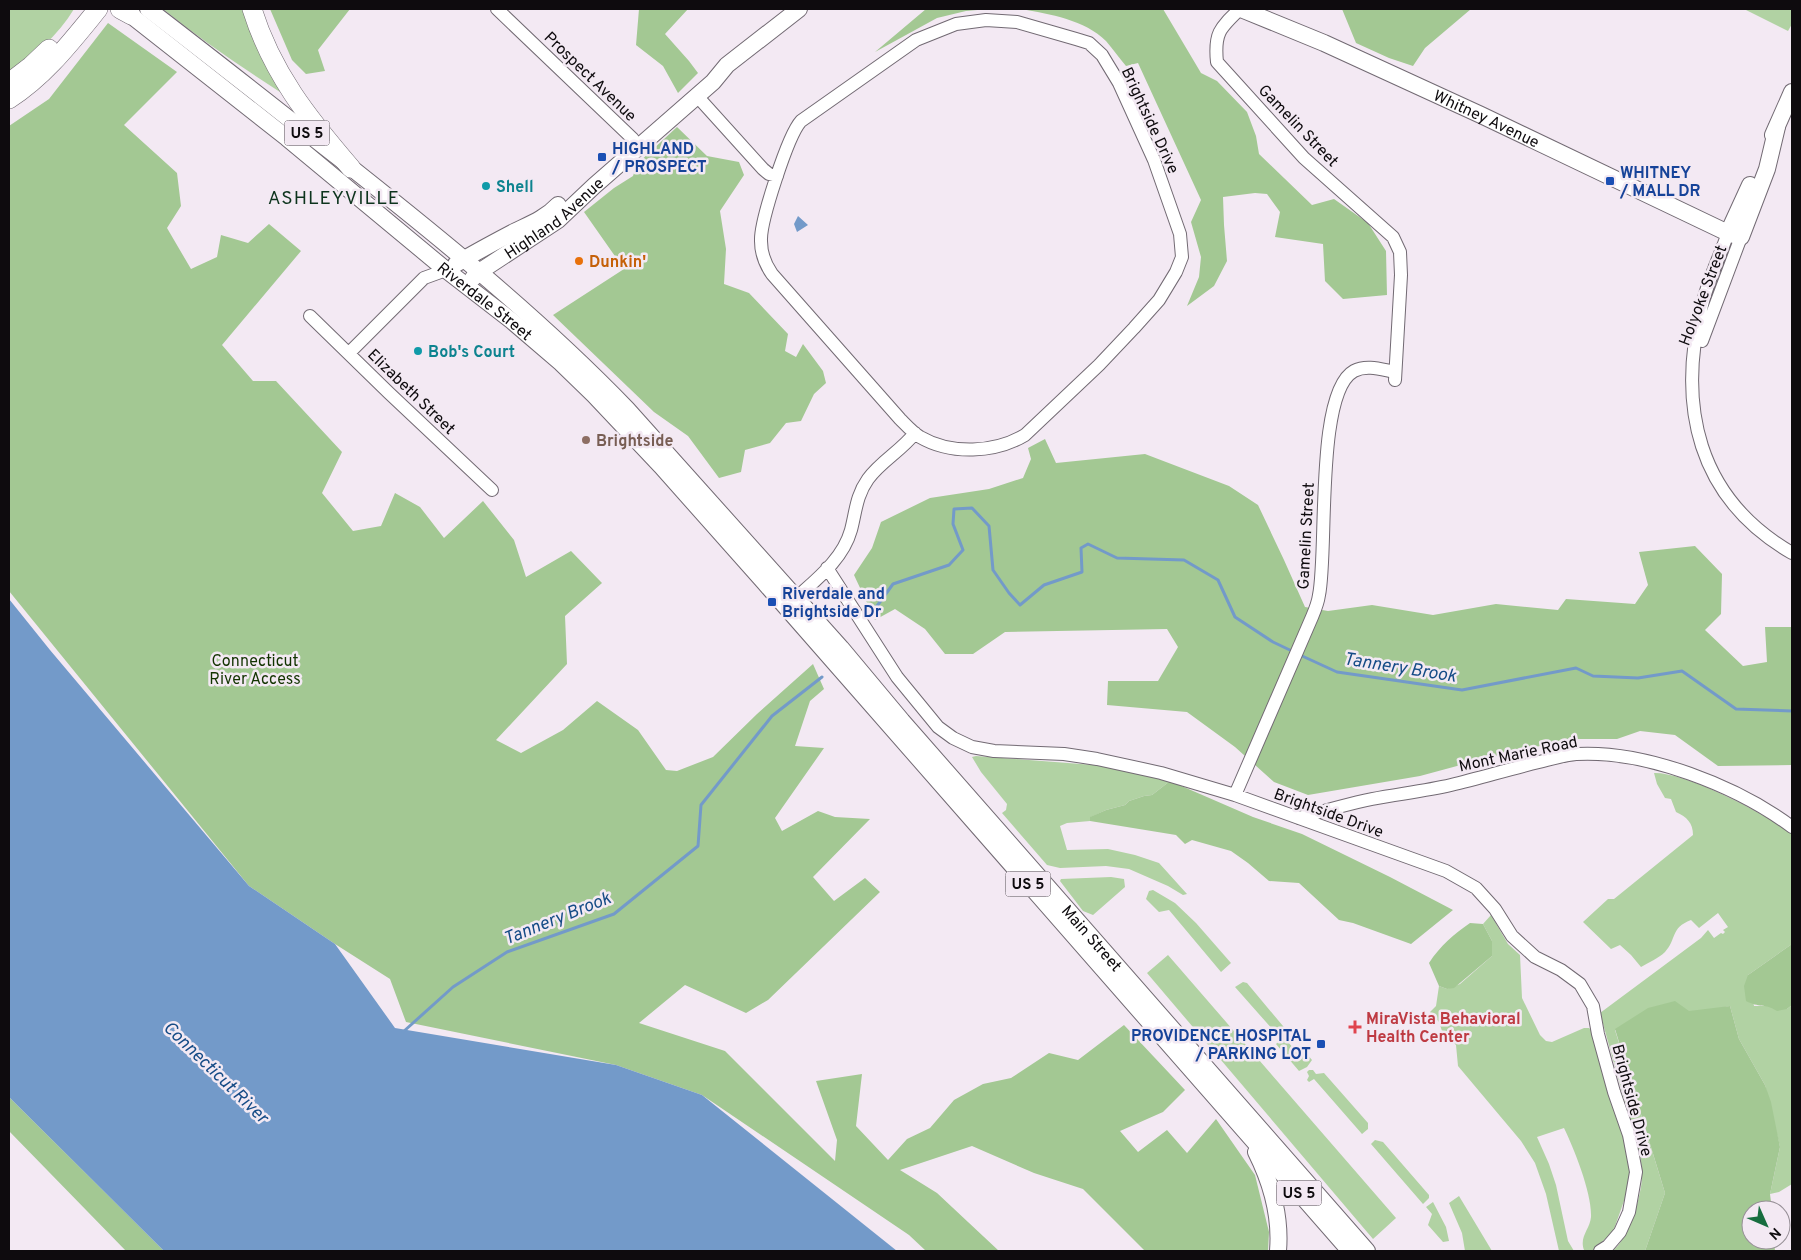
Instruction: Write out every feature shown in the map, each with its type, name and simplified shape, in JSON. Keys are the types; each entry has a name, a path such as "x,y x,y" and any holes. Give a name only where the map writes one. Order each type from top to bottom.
{"highway":[{"path":"9,82 31,66 82,17 98,9"},
{"path":"252,9 272,57 293,95 320,132 351,168"},
{"path":"9,99 56,60 82,17"}],"main road":[{"name":"Highland Avenue","path":"466,285 479,272 548,228 709,74 727,65 800,9"},
{"name":"Whitney Avenue","path":"1241,9 1324,43 1482,115 1735,235"},
{"name":"Riverdale Street","path":"130,10 351,168 464,259 555,338 610,391 796,598 813,628"},
{"name":"Riverdale Street","path":"130,10 545,349 617,419 813,628"},
{"name":"Highland Avenue","path":"446,270 550,213 585,178 697,96 713,82 727,65"},
{"path":"1735,235 1767,168 1777,127 1792,92"},
{"name":"Main Street","path":"813,628 1350,1251"},
{"name":"Main Street","path":"813,628 1367,1251"},
{"path":"1248,1134 1262,1163 1274,1195 1279,1226 1278,1251"}],"street":[{"name":"Prospect Avenue","path":"497,9 636,142"},
{"name":"Gamelin Street","path":"1235,795 1312,617 1320,589 1325,474 1337,392 1347,376 1355,370 1369,368 1395,376 1402,275 1400,252 1393,237 1304,158 1218,62 1216,46 1221,26 1241,9"},
{"name":"Brightside Drive","path":"986,20 1017,22 1089,43 1102,55 1119,83 1154,160 1180,234 1182,257 1176,272 1160,298 1134,328 1100,365 1025,434 1004,444 975,449 938,445 915,433 767,266 762,250 761,235 777,176 794,130 806,116 922,37 956,24 986,20"},
{"path":"697,96 762,169 769,174 777,176"},
{"name":"Holyoke Street","path":"1735,235 1692,364 1693,408 1699,439 1708,464 1735,506 1773,542 1792,553"},
{"path":"349,353 424,278 446,270"},
{"name":"Elizabeth Street","path":"310,316 492,490"},
{"path":"796,598 827,568 844,546 851,530 858,498 868,480 915,433"},
{"name":"Brightside Drive","path":"827,568 897,677 938,727 953,738 972,747 994,751 1064,754 1161,773 1235,795 1446,871 1476,888 1495,909 1512,936 1535,957 1561,970 1580,984 1593,1006 1605,1059 1629,1135 1636,1172 1629,1212 1620,1232 1608,1246 1600,1251"},
{"name":"Mont Marie Road","path":"1299,818 1370,799 1449,785 1576,754 1644,761 1696,776 1750,800 1775,814 1792,827"}],"green space":[{"path":"9,9 74,9 53,37 9,76"},
{"path":"163,9 248,9 280,92 220,52"},
{"path":"270,9 350,9 318,50 325,71 306,74 292,60"},
{"path":"639,9 688,9 665,34 698,73 678,93 663,66 636,45"},
{"path":"926,9 989,9 966,11 937,18 875,52"},
{"path":"1021,9 1163,9 1201,73 1217,81 1247,112 1256,136 1259,154 1312,205 1334,199 1368,223 1386,251 1387,295 1343,299 1325,281 1323,244 1275,237 1280,212 1267,194 1255,193 1223,197 1227,261 1214,286 1187,306 1199,277 1201,257 1191,222 1201,200 1138,63 1126,66 1106,41 1098,34 1078,23"},
{"path":"1342,9 1471,9 1425,48 1413,66 1389,58 1356,43"},
{"path":"1744,9 1792,9 1792,24 1788,31"},
{"name":"Connecticut River Access","path":"108,23 177,72 124,125 177,173 181,206 167,228 191,269 217,257 221,235 248,243 269,224 301,251 222,345 253,381 276,381 342,452 322,493 353,531 381,526 395,493 420,507 444,538 483,501 514,540 526,577 571,551 602,583 565,616 567,664 496,740 521,753 563,730 597,701 638,730 666,770 677,771 713,757 757,714 813,664 824,689 810,701 795,746 824,748 775,818 782,831 818,811 835,817 870,819 813,877 834,901 865,878 880,892 768,1000 746,1013 685,985 639,1023 725,1051 835,1161 837,1140 816,1081 862,1074 856,1126 888,1160 907,1139 930,1128 954,1100 983,1084 1011,1078 1049,1053 1078,1060 1124,1025 1185,1090 1163,1112 1120,1131 1138,1152 1167,1130 1187,1153 1216,1119 1255,1175 1269,1232 1268,1251 1145,1251 1083,1189 1034,1173 972,1146 900,1170 937,1193 999,1251 926,1251 909,1235 702,1095 616,1065 406,1022 390,979 249,886 9,591 9,126 49,99"},
{"path":"677,127 707,156 739,162 744,175 720,211 726,249 724,284 749,293 788,334 785,351 796,357 803,344 823,371 826,383 814,394 801,421 786,423 770,443 745,450 741,472 719,478 688,436 654,412 553,315 624,269 584,212 614,188 633,176 637,164"},
{"path":"1045,439 1056,463 1145,454 1229,486 1258,505 1305,607 1328,611 1372,605 1433,615 1496,604 1558,610 1566,599 1635,604 1648,585 1639,552 1695,546 1722,574 1721,614 1705,630 1743,666 1767,662 1765,627 1792,627 1792,765 1718,766 1675,735 1640,731 1617,739 1572,739 1494,756 1420,776 1308,795 1274,782 1235,747 1187,712 1107,705 1108,681 1158,681 1178,647 1167,629 1005,632 973,654 945,654 925,629 895,609 875,620 854,575 872,548 881,522 930,498 989,489 1023,478 1031,459 1028,448"},
{"path":"972,757 1107,766 1170,781 1152,795 1144,796 1129,801 1125,805 1106,810 1091,817 1090,821 1067,823 1060,826 1067,850 1108,849 1159,863 1187,894 1183,895 1168,886 1129,869 1106,866 1060,868 1047,865 1002,813 1006,810 1007,804 981,772"},
{"path":"1654,773 1685,779 1705,787 1764,816 1792,834 1792,944 1748,975 1754,1006 1787,1009 1792,1005 1792,1184 1779,1192 1770,1194 1780,1147 1765,1085 1739,1039 1730,1006 1615,1030 1665,1193 1645,1251 1612,1251 1618,1246 1629,1228 1640,1194 1642,1174 1641,1160 1600,1013 1701,938 1708,930 1714,938 1721,933 1723,934 1725,932 1723,930 1728,927 1718,913 1699,928 1691,920 1684,923 1677,930 1665,952 1641,967 1620,945 1611,949 1583,922 1608,899 1614,899 1693,835 1689,821 1676,812 1671,799 1665,798 1657,784"},
{"path":"1170,781 1253,817 1302,834 1453,910 1411,944 1353,923 1339,920 1299,883 1269,881 1231,851 1192,840 1185,844 1176,835 1090,821 1090,817 1106,810 1125,805 1129,801 1144,796 1152,795"},
{"path":"1111,877 1124,879 1125,887 1093,915 1083,911 1060,881 1061,879"},
{"path":"1153,890 1175,903 1196,923 1231,963 1221,972 1169,910 1159,912 1146,899 1149,891"},
{"path":"1491,915 1508,944 1520,955 1522,998 1540,1035 1546,1041 1552,1042 1584,1028 1589,1028 1595,1034 1624,1139 1631,1181 1613,1232 1592,1251 1584,1250 1583,1245 1591,1217 1589,1196 1577,1159 1564,1128 1537,1137 1556,1185 1568,1241 1574,1251 1559,1251 1546,1194 1535,1163 1521,1141 1458,1066 1456,1045 1442,1031 1439,1022 1430,1012 1436,1006 1439,986 1447,989 1460,984 1492,956 1492,941 1483,924"},
{"path":"1470,923 1483,924 1492,941 1492,956 1454,988 1447,989 1439,986 1429,963 1448,941"},
{"path":"1792,944 1792,1005 1787,1009 1777,1011 1746,1001 1744,986 1748,975"},
{"path":"1168,955 1396,1218 1373,1239 1147,973"},
{"path":"1243,982 1247,983 1288,1032 1288,1042 1294,1049 1301,1047 1312,1060 1307,1067 1299,1071 1276,1044 1281,1039 1235,987"},
{"path":"1675,1001 1689,1011 1730,1006 1739,1039 1765,1085 1771,1102 1780,1147 1770,1194 1771,1200 1741,1200 1741,1250 1775,1251 1645,1251 1665,1193 1615,1029 1648,1008"},
{"path":"1313,1070 1316,1074 1324,1073 1368,1123 1368,1129 1362,1134 1314,1079 1309,1082 1307,1080 1309,1076 1307,1072"},
{"path":"9,1097 164,1251 126,1251 9,1131"},
{"path":"1375,1140 1383,1142 1429,1195 1429,1198 1423,1204 1371,1144"},
{"path":"1459,1196 1492,1251 1465,1251 1462,1233 1449,1203"},
{"path":"1433,1202 1446,1227 1449,1241 1443,1242 1428,1225 1432,1214 1426,1207"}],"water":[{"path":"798,216 808,225 797,232 794,224"},
{"name":"Connecticut River","path":"9,599 249,886 335,944 395,1028 616,1065 702,1095 897,1251 164,1251 9,1097"}],"waterway":[{"name":"Tannery Brook","path":"877,606 893,584 949,565 963,550 953,524 954,509 972,508 989,526 993,570 1020,605 1044,585 1082,572 1081,548 1088,544 1117,558 1184,560 1218,580 1235,617 1273,642 1294,652"},
{"name":"Tannery Brook","path":"1300,655 1337,672 1462,690 1576,668 1593,676 1638,678 1682,671 1736,709 1792,711"},
{"name":"Tannery Brook","path":"403,1032 453,987 507,952 614,914 698,846 701,805 772,716 822,677"}],"place":[{"name":"HIGHLAND / PROSPECT","path":"602,157"},
{"name":"WHITNEY / MALL DR","path":"1610,181"},
{"name":"Shell","path":"486,186"},
{"name":"Dunkin'","path":"579,261"},
{"name":"Bob's Court","path":"418,351"},
{"name":"Brightside","path":"586,440"},
{"name":"Riverdale and Brightside Dr","path":"772,602"},
{"name":"MiraVista Behavioral Health Center","path":"1355,1027"},
{"name":"PROVIDENCE HOSPITAL / PARKING LOT","path":"1321,1044"}],"district":[{"name":"ASHLEYVILLE","path":"334,197"}]}
